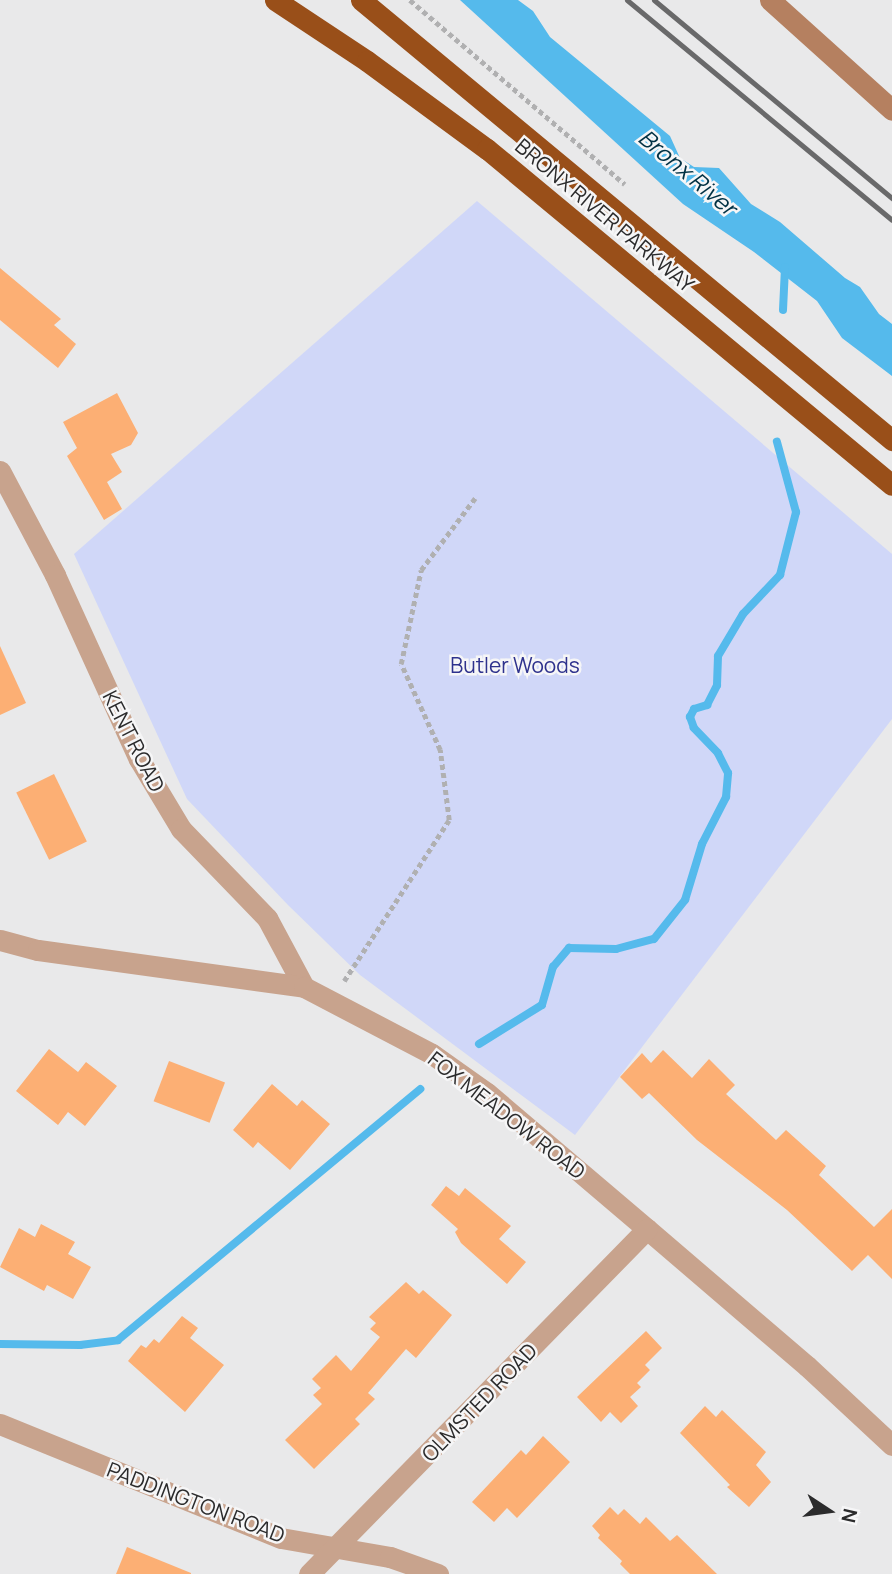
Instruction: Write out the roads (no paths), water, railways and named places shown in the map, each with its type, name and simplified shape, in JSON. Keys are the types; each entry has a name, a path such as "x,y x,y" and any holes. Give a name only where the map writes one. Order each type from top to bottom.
{"highway":[{"name":"BRONX RIVER PARKWAY","path":"275,0 367,61 487,149 892,485"},
{"name":"BRONX RIVER PARKWAY","path":"361,0 892,440"}],"street":[{"path":"770,0 892,110"},
{"name":"KENT ROAD","path":"0,471 55,575 139,759 181,829 267,918 304,987"},
{"name":"FOX MEADOW ROAD","path":"0,940 38,950 304,987 432,1054 486,1093 647,1229 807,1366 892,1445"},
{"name":"OLMSTED ROAD","path":"309,1574 647,1229"},
{"name":"PADDINGTON ROAD","path":"0,1424 281,1538 334,1550 390,1557 438,1574"}],"water":[{"name":"Bronx River","path":"460,0 518,0 533,11 550,37 670,136 680,158 694,167 719,168 751,204 780,222 845,278 860,287 879,314 892,324 892,376 842,338 817,301 754,252 683,204"}],"waterway":[{"path":"783,310 785,267"},
{"path":"479,1044 542,1005 553,967 569,948 616,949 654,939 685,900 702,844 726,797 728,773 718,753 694,728 690,717 694,709 707,705 717,685 718,656 743,614 780,575 796,512 777,442"},
{"path":"0,1344 80,1345 118,1340 420,1089"}],"railway":[{"path":"627,0 892,220"},
{"path":"654,0 892,198"}],"park label":[{"name":"Butler Woods","path":"515,665"}]}
